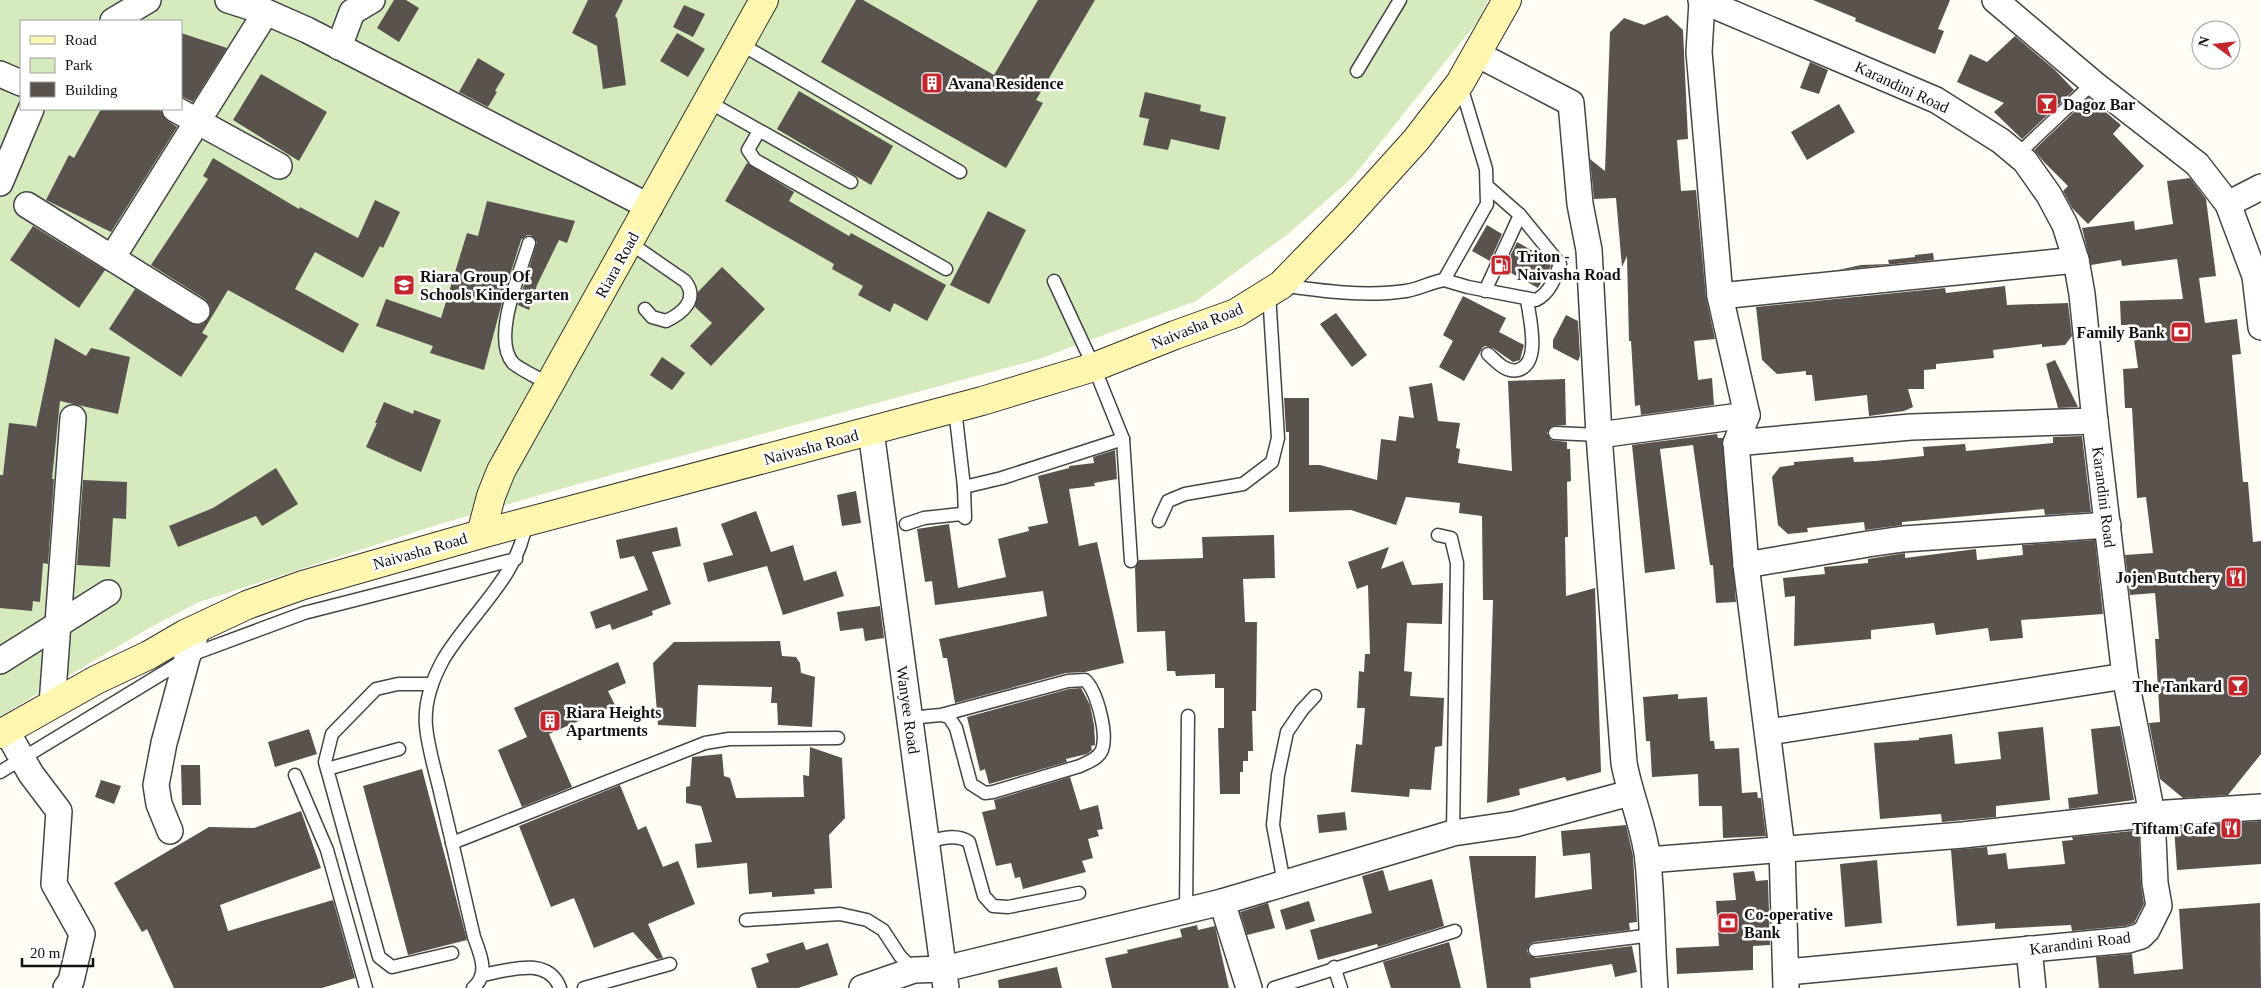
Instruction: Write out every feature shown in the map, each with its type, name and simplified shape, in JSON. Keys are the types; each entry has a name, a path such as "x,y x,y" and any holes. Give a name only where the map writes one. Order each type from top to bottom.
{"main road":[{"name":"Riara Road","path":"480,534 501,470 630,243 764,0"},
{"name":"Naivasha Road","path":"3,732 198,628 247,605 304,585 480,534 955,409 1094,367 1174,334 1236,313 1275,289 1376,186 1416,140 1460,83 1506,0"}],"street":[{"path":"115,20 148,0"},
{"path":"228,0 266,12 339,46 650,207"},
{"path":"339,46 352,12 372,0"},
{"path":"1701,0 1699,52 1720,296 1747,415 1736,443 1746,566 1769,732 1782,849 1787,980"},
{"name":"Karandini Road","path":"1701,0 1936,100 2001,141 2025,161 2050,195 2065,225 2076,260 2082,294 2125,676 2152,814 2155,883 2159,906 2147,930 2141,936 2128,940 2029,950 1787,980"},
{"path":"1994,0 2093,83 2197,164 2228,204 2256,268 2254,276 2261,327"},
{"path":"112,258 266,12"},
{"path":"1477,54 1571,102 1580,204 1589,250 1599,435 1624,763 1648,860 1652,935 1652,988"},
{"path":"0,74 20,83"},
{"path":"0,183 31,110"},
{"path":"178,110 279,166"},
{"path":"2228,204 2261,187"},
{"path":"27,205 197,311"},
{"path":"1720,296 2076,260"},
{"path":"1599,435 1747,415"},
{"path":"52,705 73,418"},
{"path":"1736,443 1911,427 2095,421"},
{"name":"Wanyee Road","path":"871,432 945,979"},
{"path":"1746,566 1868,544 1903,540 2108,525"},
{"path":"0,661 108,593"},
{"path":"170,831 159,804 156,785 164,743 187,658 198,628"},
{"path":"1769,732 2125,676"},
{"path":"3,732 59,811 54,884 82,934 72,981 66,988"},
{"path":"862,988 914,970 945,979 1186,910 1222,902 1453,833 1515,824 1630,793"},
{"path":"1648,860 1963,835 2152,814 2261,808"},
{"path":"1222,902 1249,988"},
{"path":"2029,950 2033,988"}],"lane":[{"path":"1357,71 1400,0"},
{"path":"740,43 960,172"},
{"path":"1444,280 1487,204 1486,169 1460,83"},
{"path":"2017,155 2093,83"},
{"path":"707,101 850,182"},
{"path":"759,131 748,150 755,160 946,269"},
{"path":"1159,521 1168,501 1184,494 1243,484 1272,462 1278,438 1275,289 1336,293 1407,291 1432,282 1444,280 1485,291 1527,299 1536,300 1544,296 1560,264 1520,215 1487,186"},
{"path":"1485,291 1520,215"},
{"path":"529,243 507,314 505,340 507,352 514,364 550,385"},
{"path":"630,243 685,281 692,294 682,311 666,321 652,317 645,309"},
{"path":"1054,280 1094,367 1123,439 1131,561"},
{"path":"1488,354 1502,366 1513,371 1523,368 1528,363 1532,340 1527,299"},
{"path":"906,524 924,518 961,514 965,518 964,487 955,409"},
{"path":"1555,433 1599,435"},
{"path":"964,487 1002,478 1123,439"},
{"path":"473,988 479,983 483,964 474,937 426,726 428,698 443,660 516,559 523,540 526,522"},
{"path":"1438,535 1451,538 1457,563 1453,833"},
{"path":"0,772 196,652 304,613 516,559"},
{"path":"909,718 941,715 1068,680 1085,680 1091,686 1100,715 1102,751 1091,762 1080,766 985,793 971,784 954,722 949,717 941,715"},
{"path":"432,684 398,684 376,689 332,734 325,762 378,957 392,967 452,953"},
{"path":"1284,883 1273,826 1278,775 1287,732 1302,710 1315,696"},
{"path":"1186,910 1188,716"},
{"path":"452,843 705,743 729,738 838,738"},
{"path":"327,769 399,749"},
{"path":"295,776 327,850 366,988"},
{"path":"926,842 948,837 959,838 969,842 984,896 993,906 1008,907 1079,893"},
{"path":"746,920 840,914 867,920 883,930 900,956 914,970"},
{"path":"1274,988 1334,967 1455,931"},
{"path":"1535,950 1652,935"},
{"path":"584,988 670,964"},
{"path":"1334,967 1341,988"},
{"path":"482,975 536,968 548,970 557,978 560,988"}],"green space":[{"path":"0,0 1488,0 1478,21 1352,178 1288,234 1196,301 1039,359 578,484 440,524 199,602 151,627 0,716"}],"building":[{"path":"394,0 406,0 419,8 399,42 377,28"},
{"path":"588,0 623,0 615,16 617,18 626,85 603,89 597,46 572,33"},
{"name":"Avana Residence","path":"856,0 863,0 994,75 1038,0 1095,0 1036,100 1043,103 1006,168 821,62"},
{"path":"1813,0 1950,0 1938,29 1944,31 1935,54 1855,21 1856,18"},
{"path":"684,5 705,14 693,37 673,27"},
{"path":"1667,15 1683,30 1688,139 1677,140 1681,191 1696,190 1706,297 1715,339 1694,341 1698,380 1712,378 1714,405 1641,415 1640,405 1635,406 1631,341 1629,341 1627,256 1622,267 1616,198 1594,199 1590,159 1605,171 1610,32 1624,18 1644,25"},
{"path":"182,33 227,48 193,102 182,96"},
{"path":"677,33 705,49 688,77 660,61"},
{"path":"2015,36 2055,70 2074,90 2022,139 1994,112 2004,103 1957,82 1970,54 1987,62"},
{"path":"478,58 505,74 488,107 459,92"},
{"path":"1810,62 1828,70 1819,94 1800,88"},
{"path":"261,74 327,112 299,161 233,120"},
{"path":"799,91 893,146 871,185 777,129"},
{"path":"1145,92 1201,105 1200,111 1226,117 1219,150 1171,139 1168,150 1143,145 1149,119 1139,117"},
{"path":"2089,98 2121,125 2113,134 2144,166 2088,224 2072,208 2063,191 2068,186 2034,150"},
{"path":"1839,104 1855,132 1807,160 1791,132"},
{"path":"100,110 159,110 168,121 177,127 111,232 46,200 69,155 74,158"},
{"path":"213,158 299,209 300,207 358,238 375,200 400,212 383,248 380,246 363,278 315,252 295,289 359,324 343,353 228,290 202,333 208,336 181,377 109,329 135,289 190,323 203,324 209,318 210,305 205,299 151,265 208,179 203,176"},
{"path":"747,163 794,192 789,201 849,236 851,233 946,285 927,321 894,303 890,312 858,295 863,286 832,269 834,264 725,201"},
{"path":"2190,178 2206,199 2216,276 2199,278 2205,323 2237,319 2241,354 2232,355 2243,482 2248,482 2253,542 2261,541 2261,754 2228,795 2183,798 2160,779 2149,723 2160,722 2155,639 2159,639 2155,593 2130,595 2125,555 2153,553 2146,497 2137,498 2132,408 2125,408 2123,369 2138,368 2132,325 2121,325 2120,301 2183,299 2177,259 2122,266 2121,260 2091,265 2082,228 2134,221 2135,230 2173,224 2167,181"},
{"path":"487,201 575,221 567,243 559,240 537,285 529,310 518,305 537,242 531,235 527,235 521,240 484,370 430,353 433,346 376,326 386,299 441,318 467,233 478,236"},
{"path":"988,211 1026,230 989,304 950,285"},
{"path":"1487,225 1502,234 1490,261 1472,251"},
{"path":"33,226 105,270 79,308 10,260"},
{"path":"1517,242 1544,257 1551,266 1538,288 1504,269"},
{"path":"1933,253 1934,260 1838,270 1861,265 1889,264 1888,260"},
{"path":"722,267 765,309 711,366 690,346 712,323 695,307 698,292"},
{"path":"2005,286 2007,305 2068,303 2072,336 2065,345 2042,347 2042,344 1993,350 1994,358 1936,364 1936,369 1924,370 1924,389 1908,389 1913,407 1904,411 1869,416 1867,395 1815,401 1812,375 1806,375 1806,371 1777,374 1762,360 1756,307 1945,288 1946,293"},
{"path":"1463,296 1506,318 1499,332 1524,345 1520,360 1513,362 1493,348 1486,346 1483,347 1464,381 1439,367 1453,341 1443,335"},
{"path":"1336,313 1367,355 1352,367 1320,324"},
{"path":"1566,315 1578,321 1580,356 1578,361 1553,348 1553,340"},
{"path":"55,338 86,356 91,348 130,357 118,414 60,401 52,479 54,479 48,564 43,563 40,602 33,601 32,611 0,608 0,475 3,475 9,423 35,426 36,428"},
{"path":"662,357 685,373 672,390 650,375"},
{"path":"2055,360 2078,407 2058,408 2046,364"},
{"path":"1565,379 1566,425 1552,426 1547,433 1551,440 1567,442 1567,449 1570,449 1571,481 1567,482 1568,537 1565,537 1566,596 1595,588 1601,772 1567,781 1565,777 1519,789 1520,795 1487,803 1493,600 1483,600 1482,516 1459,513 1460,503 1406,497 1396,525 1351,510 1289,512 1289,432 1286,432 1284,398 1309,398 1309,465 1320,465 1377,480 1381,439 1396,441 1399,416 1414,418 1409,387 1432,383 1438,421 1460,423 1456,448 1460,449 1458,463 1512,471 1508,381"},
{"path":"384,402 413,414 414,410 441,420 421,472 366,447"},
{"path":"1717,434 1718,438 1723,438 1736,602 1716,603 1713,565 1710,565 1693,445 1660,449 1675,569 1645,573 1632,445"},
{"path":"2082,436 2091,512 2045,515 2044,509 1902,522 1902,525 1865,530 1864,522 1807,528 1808,532 1788,534 1778,525 1772,477 1780,467 1794,465 1794,462 1853,457 1854,462 1875,461 1924,456 1923,447 1965,444 1966,451 2053,443 2053,437"},
{"path":"1115,450 1117,479 1094,483 1095,486 1069,489 1079,546 1097,542 1124,663 1085,672 1066,673 955,703 947,658 943,658 939,639 1047,616 1043,591 935,605 932,581 925,582 917,529 949,524 958,588 1006,577 998,539 1029,531 1028,527 1048,523 1038,476 1069,468 1069,466 1094,463 1093,457"},
{"path":"276,468 298,504 262,526 256,516 178,547 169,526 213,508"},
{"path":"83,480 127,482 126,519 113,518 110,567 77,565"},
{"path":"856,491 861,523 842,526 837,495"},
{"path":"756,511 771,552 793,545 804,581 836,571 844,596 783,615 767,566 708,582 703,563 733,555 721,524"},
{"path":"677,527 681,546 652,552 671,604 652,611 653,615 612,630 610,624 596,629 590,612 648,590 634,556 620,559 616,540"},
{"path":"1274,535 1275,578 1243,579 1245,622 1257,622 1256,711 1252,711 1253,751 1248,751 1248,761 1243,761 1243,772 1240,772 1240,794 1220,794 1218,728 1224,728 1224,688 1215,688 1215,674 1176,676 1175,671 1167,671 1165,631 1137,632 1135,568 1139,560 1203,558 1202,537"},
{"path":"2095,540 2103,614 2021,620 2023,638 1990,641 1988,628 1936,635 1934,623 1871,630 1871,639 1794,646 1795,596 1785,597 1783,578 1825,574 1824,567 1868,563 1868,559 1905,553 1905,558 1976,549 1977,560 2023,555 2022,545"},
{"path":"1389,547 1381,569 1403,561 1412,585 1443,583 1442,624 1407,623 1404,671 1412,672 1410,696 1444,698 1442,746 1435,747 1431,790 1410,789 1409,797 1351,792 1356,744 1362,745 1365,708 1357,708 1359,671 1364,672 1365,654 1370,654 1368,585 1357,589 1348,562"},
{"path":"880,606 884,638 865,641 863,628 840,631 837,612"},
{"path":"780,641 782,656 796,657 800,663 801,673 815,677 812,727 778,725 777,703 771,703 772,687 698,685 696,727 658,725 653,663 674,642"},
{"name":"Riara Heights Apartments","path":"618,662 626,683 608,691 615,705 549,734 572,787 522,807 498,750 527,737 514,708"},
{"path":"1081,688 1090,705 1094,725 1095,745 1091,746 1092,750 1087,754 1066,759 1067,762 989,784 985,769 980,771 967,717 1069,689"},
{"path":"1678,694 1678,699 1707,697 1710,741 1714,741 1715,749 1739,748 1742,793 1757,792 1758,798 1761,798 1766,836 1723,838 1722,806 1699,806 1698,774 1652,777 1650,741 1646,741 1643,697"},
{"path":"2120,726 2134,800 2069,809 2068,798 2098,794 2091,729"},
{"path":"2043,727 2050,800 1996,806 1996,817 1942,822 1941,814 1880,819 1874,743 1919,740 1919,738 1952,734 1955,764 2001,759 1998,732"},
{"path":"309,729 317,754 275,767 268,742"},
{"path":"810,747 842,758 845,818 829,835 832,888 814,889 815,894 772,897 772,892 749,894 747,863 697,868 695,844 712,842 701,806 686,803 686,787 690,786 692,757 722,754 724,776 730,778 736,798 804,797 803,775 809,776"},
{"path":"181,765 200,765 201,805 182,805"},
{"path":"422,769 467,940 408,955 363,786"},
{"path":"1070,777 1080,810 1098,805 1103,829 1097,830 1099,836 1088,839 1093,858 1082,861 1086,872 1023,889 1020,877 1015,878 1011,863 996,866 982,812 996,809 994,800"},
{"path":"101,780 121,786 114,804 95,797"},
{"path":"620,785 638,830 646,826 663,867 678,861 695,904 648,924 663,958 657,959 633,932 594,948 574,898 551,907 519,826"},
{"path":"301,811 321,868 220,905 228,931 333,900 355,978 322,988 174,988 147,929 142,932 114,883 209,827 254,828"},
{"path":"1345,812 1347,830 1319,833 1317,815"},
{"path":"2261,821 2261,864 2177,870 2174,827"},
{"path":"1626,825 1633,856 1637,922 1629,923 1630,930 1534,942 1530,944 1527,951 1529,955 1536,958 1632,946 1637,972 1615,977 1612,964 1530,978 1531,988 1487,988 1469,856 1536,856 1535,898 1592,889 1590,853 1563,856 1561,831"},
{"path":"2132,831 2139,837 2141,884 2144,904 2134,923 2125,926 2072,931 2071,925 1995,929 1995,923 1957,926 1951,850 1987,847 1988,855 2006,853 2008,869 2065,864 2062,841 2073,840 2072,837"},
{"path":"1877,860 1882,923 1845,927 1840,864"},
{"path":"1383,870 1389,891 1432,879 1444,926 1378,947 1377,944 1318,960 1310,930 1372,913 1362,876"},
{"path":"1754,871 1756,881 1768,880 1770,945 1753,946 1753,970 1677,974 1676,948 1719,946 1716,901 1736,900 1733,873"},
{"path":"1309,901 1315,921 1286,930 1280,910"},
{"path":"1268,903 1275,928 1247,935 1240,912"},
{"path":"2260,903 2261,988 2099,988 2096,957 2132,954 2134,974 2183,969 2179,909"},
{"path":"1197,925 1198,930 1215,926 1229,988 1112,988 1105,958 1128,953 1127,950 1182,937 1180,929"},
{"path":"803,942 806,950 828,943 838,975 798,988 757,988 751,968 769,962 766,954"},
{"path":"1449,942 1461,988 1391,988 1383,962"},
{"path":"1057,967 1062,988 999,988 998,980"}],"place":[{"name":"Avana Residence","path":"932,83"},
{"name":"Dagoz Bar","path":"2047,104"},
{"name":"Triton - Naivasha Road","path":"1501,265"},
{"name":"Riara Group Of Schools Kindergarten","path":"404,285"},
{"name":"Family Bank","path":"2181,332"},
{"name":"Jojen Butchery","path":"2236,577"},
{"name":"The Tankard","path":"2238,686"},
{"name":"Riara Heights Apartments","path":"550,721"},
{"name":"Tiftam Cafe","path":"2231,828"},
{"name":"Co-operative Bank","path":"1728,923"}]}
